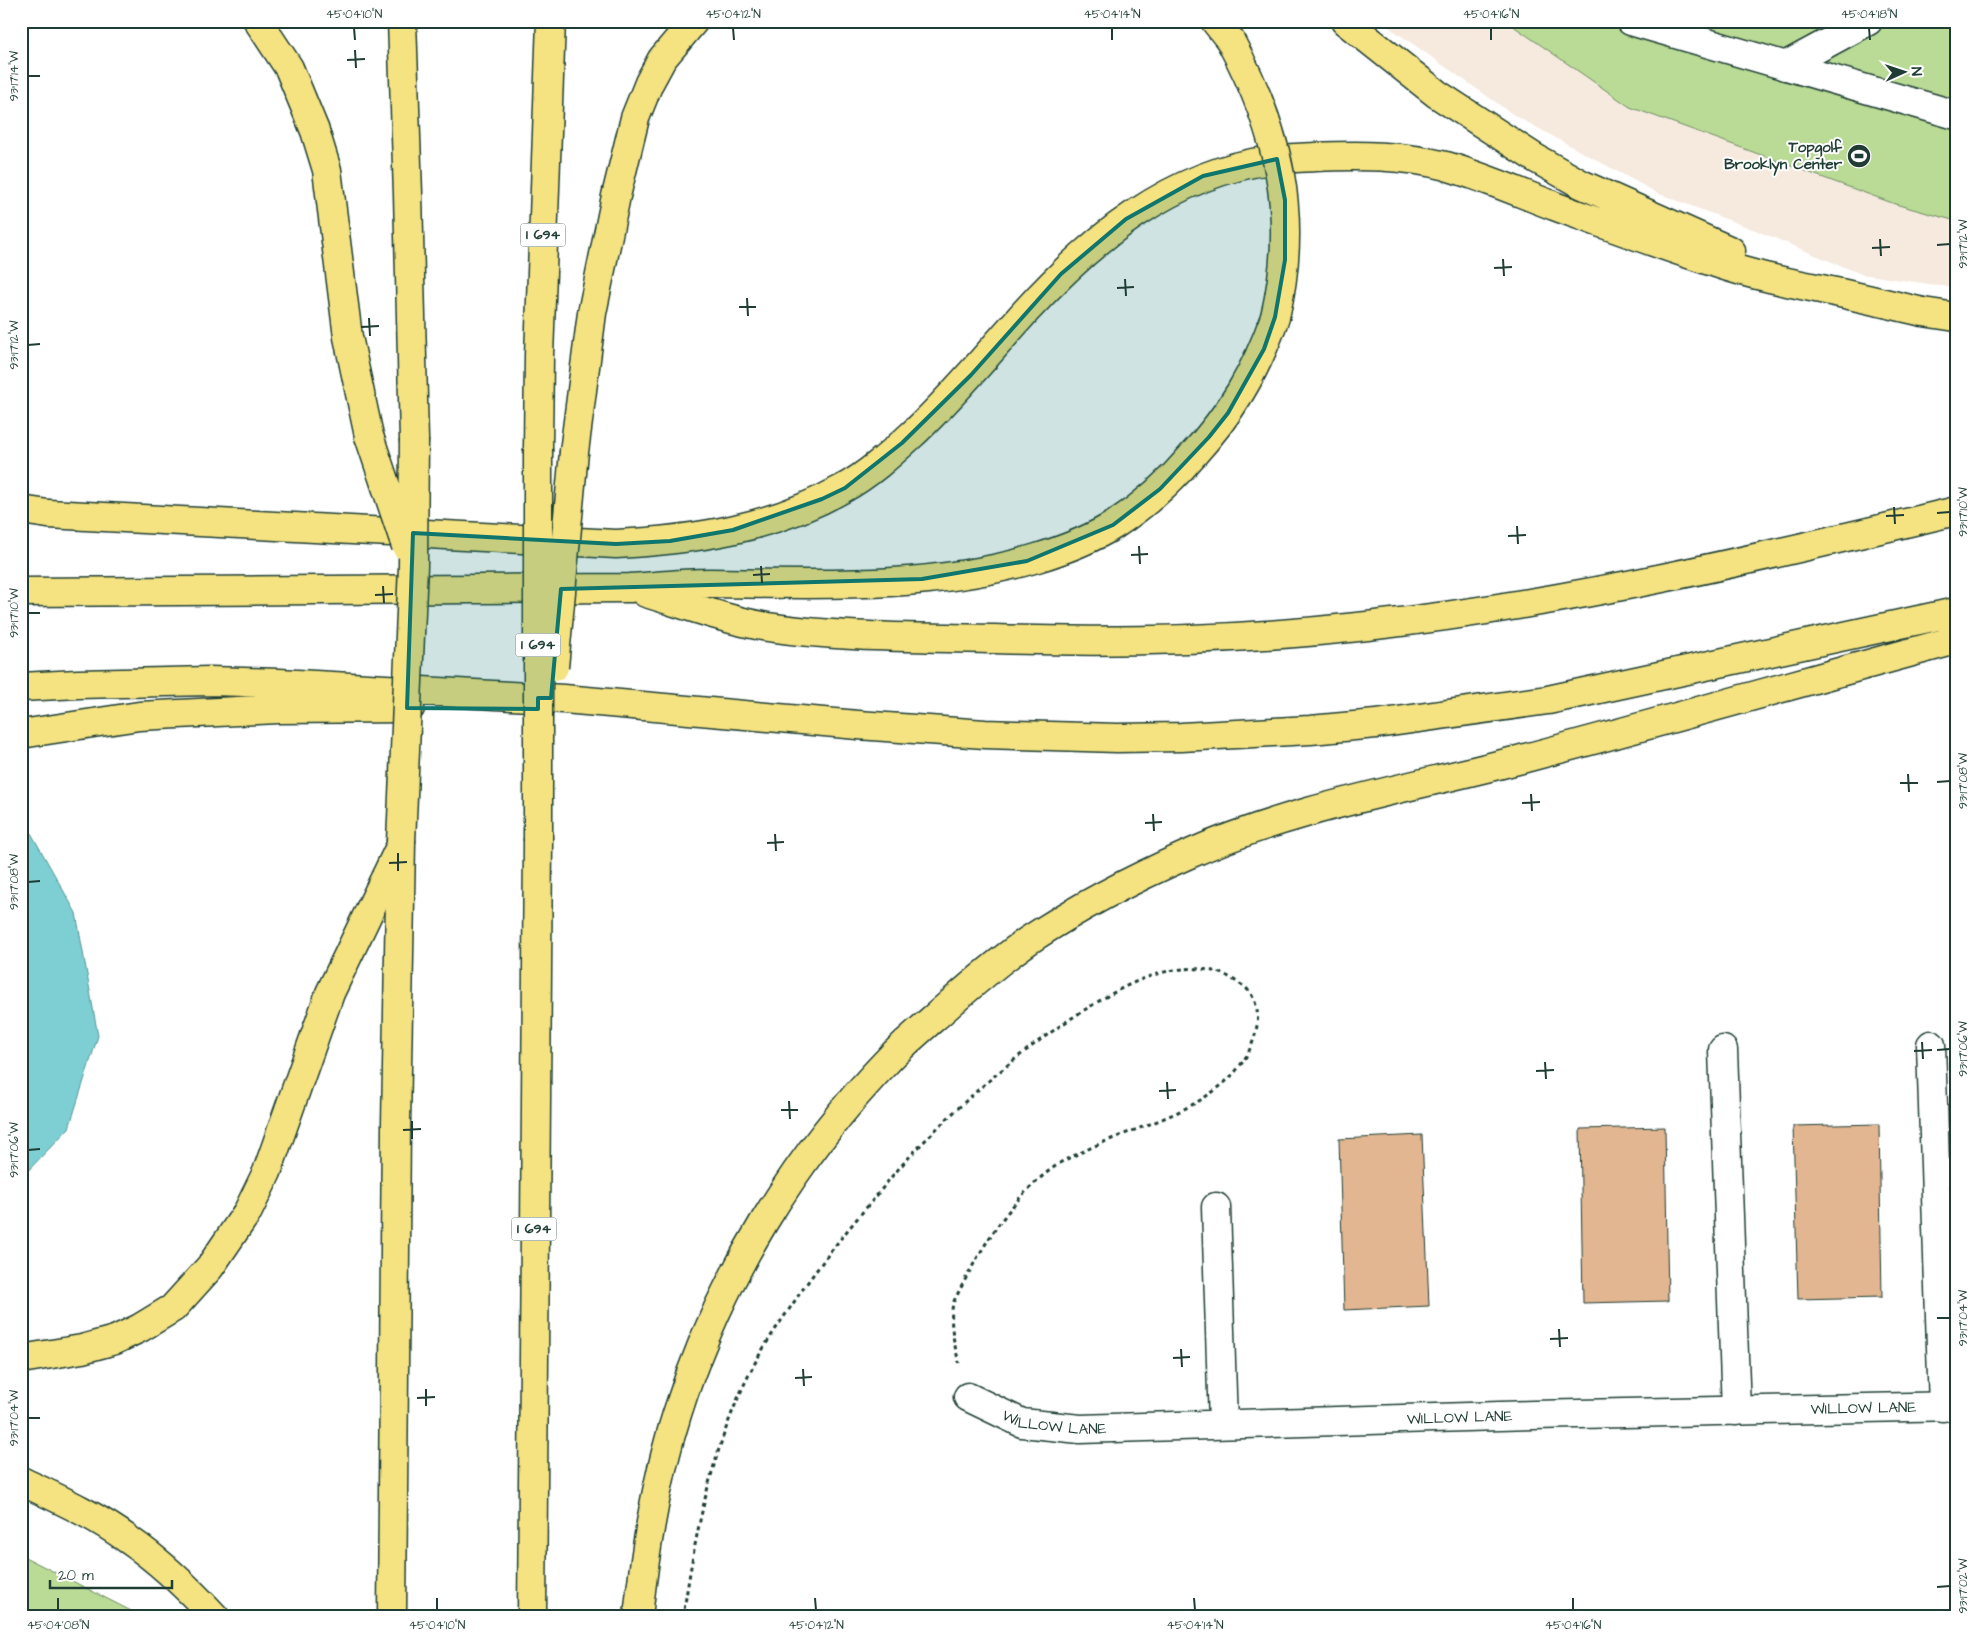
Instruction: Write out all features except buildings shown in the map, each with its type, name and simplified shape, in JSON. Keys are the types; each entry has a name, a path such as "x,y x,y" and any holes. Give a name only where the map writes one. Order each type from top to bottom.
{"highway":[{"path":"258,21 288,68 315,132 327,170 348,337 368,436 413,566"},
{"path":"392,1617 396,1124 401,842 413,566 414,440 402,21"},
{"name":"I 694","path":"532,1617 538,841 539,356 551,21"},
{"path":"538,841 574,452 592,313 620,177 635,118 649,83 662,59 694,21"},
{"path":"1344,21 1437,94 1580,184 1721,247 1876,301"},
{"path":"21,592 630,588 708,583 817,585 922,579 999,568 1072,546 1113,525 1140,506 1160,489 1197,451 1228,413 1248,381 1264,349 1275,317 1281,291 1286,231 1285,200 1280,172 1265,116 1256,93 1222,30"},
{"path":"21,510 48,514 616,544 670,541 742,528 794,511 822,499 845,488 873,468 932,416 1061,274 1126,219 1150,202 1203,176 1234,166 1272,160 1375,156 1414,160 1445,166 1506,186 1635,236 1722,266 1956,317"},
{"path":"630,588 708,612 767,627 837,633 1075,641 1140,640 1292,632 1366,626 1492,610 1561,598 1768,556 1956,511"},
{"path":"21,686 200,682 279,683 564,699 868,726 985,734 1117,738 1181,737 1310,730 1376,724 1548,700 1956,612"},
{"path":"638,1617 643,1568 653,1511 677,1414 706,1334 746,1252 789,1182 864,1088 900,1048 989,970 1033,938 1096,899 1192,853 1288,819 1513,761 1956,640"},
{"path":"21,734 139,716 278,709 361,707 694,711"},
{"path":"21,1359 82,1349 115,1340 132,1332 173,1308 210,1267 248,1211 267,1172 330,993 401,842"},
{"path":"21,1481 128,1538 190,1590 215,1617"}],"street":[{"path":"1631,21 1956,115"},
{"path":"1785,66 1868,21"},
{"path":"1931,1045 1949,1406"},
{"path":"1723,1050 1736,1411"},
{"path":"1216,1206 1223,1424"},
{"name":"WILLOW LANE","path":"968,1397 1022,1424 1080,1429 1949,1406"}],"path":[{"path":"683,1617 702,1509 730,1416 756,1360 829,1251 892,1176 939,1127 994,1077 1057,1027 1106,997 1149,977 1180,970 1204,969 1223,973 1246,988 1257,1005 1258,1025 1248,1053 1232,1076 1202,1100 1103,1142 1058,1164 1023,1194 999,1223 968,1274 953,1304 950,1317 951,1334 968,1397"}],"highlighted area":[{"path":"1277,159 1285,200 1285,260 1275,317 1264,349 1228,413 1209,437 1160,489 1113,525 1027,561 922,579 561,589 551,698 538,698 538,709 407,708 413,533 616,544 670,541 733,530 822,499 845,488 902,443 971,375 1061,274 1126,219 1203,176"}],"shaded area":[{"path":"1380,21 1956,21 1956,288 1861,274 1755,230 1657,193 1514,115"}],"green space":[{"name":"Topgolf Brooklyn Center","path":"1506,21 1956,21 1956,221 1895,204 1630,107"},
{"path":"21,1555 143,1617 21,1617"}],"water":[{"path":"21,830 31,833 76,913 98,1036 69,1128 21,1178"}],"place":[{"name":"Topgolf Brooklyn Center","path":"1859,156"}]}
